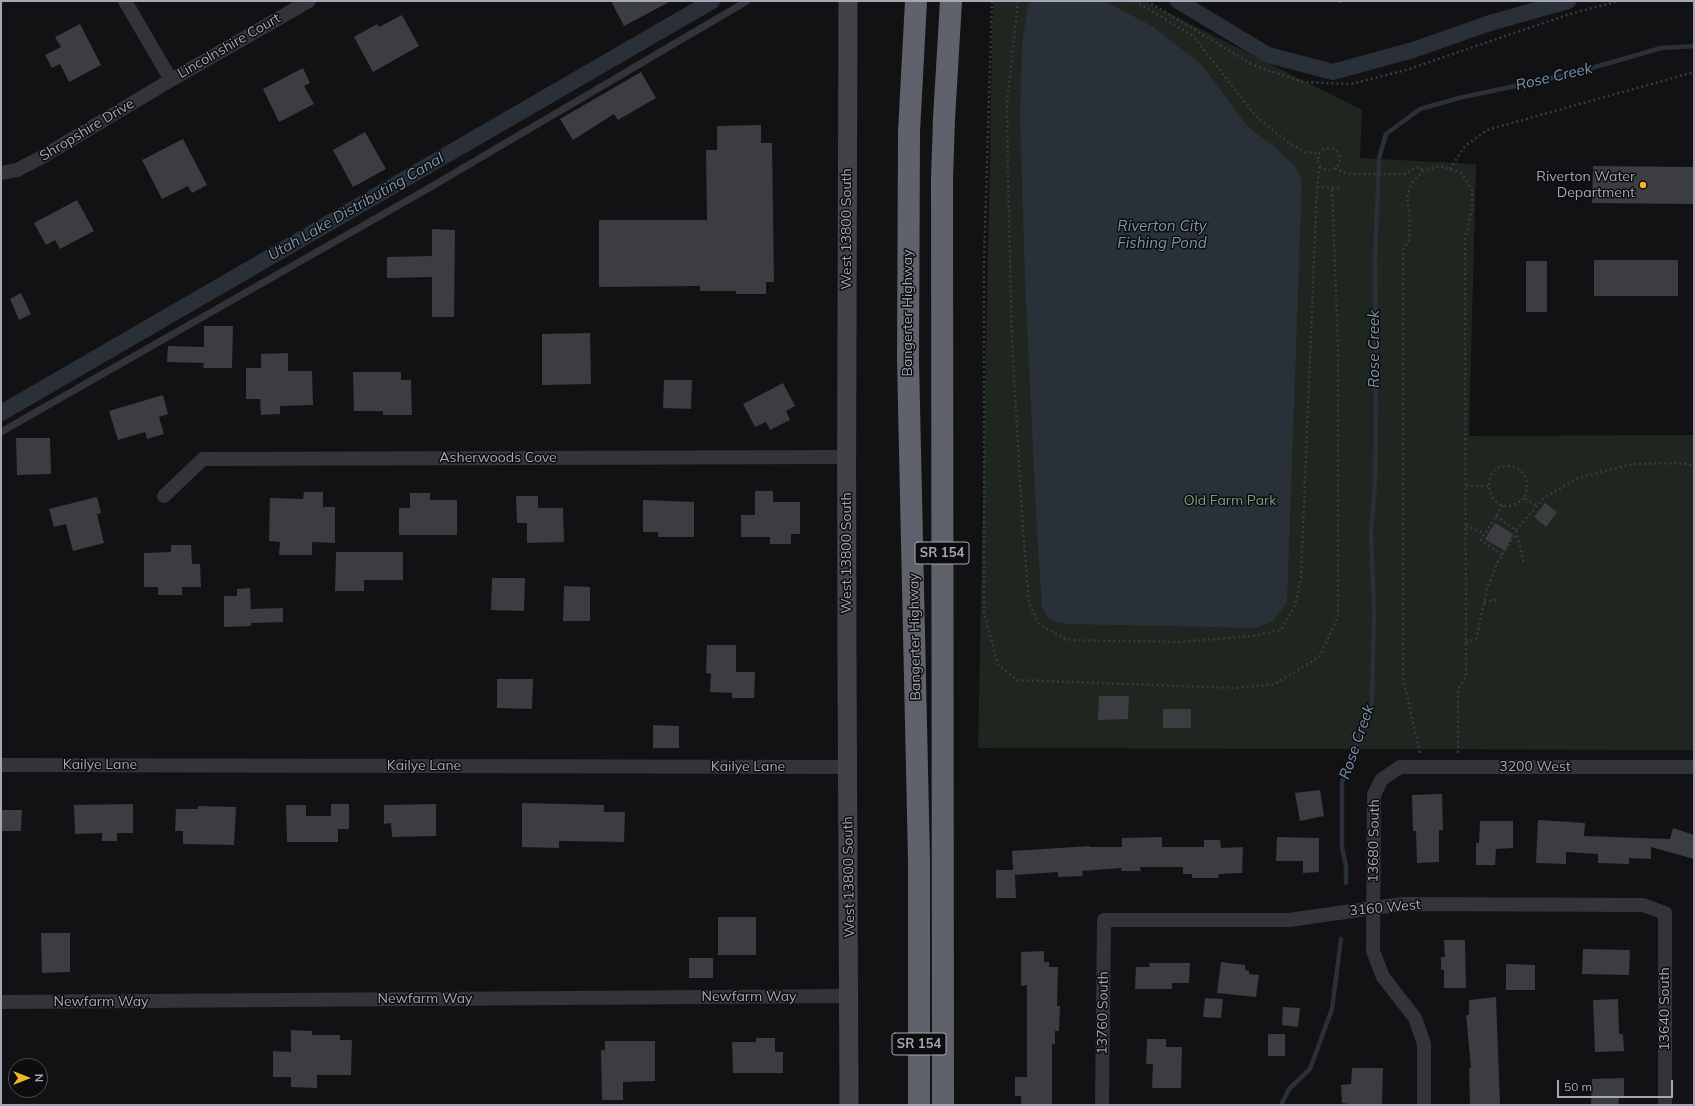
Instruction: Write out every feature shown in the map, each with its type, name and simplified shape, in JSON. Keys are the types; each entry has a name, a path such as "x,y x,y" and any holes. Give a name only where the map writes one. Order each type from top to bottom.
{"highway":[{"name":"Bangerter Highway","path":"916,1 909,132 908,360 919,852 919,1105"},
{"name":"Bangerter Highway","path":"943,1105 942,178 944,112 951,1"}],"street":[{"path":"125,1 170,80"},
{"name":"Lincolnshire Court","path":"170,80 309,1"},
{"name":"West 13800 South","path":"848,1 846,457 849,1105"},
{"name":"Shropshire Drive","path":"1,173 17,170 42,157 170,80"},
{"name":"Asherwoods Cove","path":"164,496 203,459 846,457"},
{"name":"Kailye Lane","path":"1,765 847,767"},
{"name":"3200 West","path":"1381,780 1400,767 1694,767"},
{"name":"13680 South","path":"1381,780 1374,795 1372,908 1373,951 1383,977 1414,1018 1424,1044 1424,1105"},
{"name":"3160 West","path":"1104,920 1289,920 1402,904 1643,905 1665,913"},
{"name":"13640 South","path":"1665,913 1665,1105"},
{"name":"13760 South","path":"1102,1105 1104,920"},
{"name":"Newfarm Way","path":"1,1002 849,996"}],"lane":[{"path":"1,432 428,188 747,1"}],"path":[{"path":"992,1 984,260 984,613 998,665 1017,680 1237,688 1275,684 1319,657 1338,617 1338,345 1332,187"},
{"path":"1018,1 1008,103 1012,342 1023,530 1029,603 1039,624 1067,640 1180,642 1252,636 1281,630 1295,606 1301,577 1317,186 1320,154 1328,148 1338,152 1340,159 1338,166 1329,170 1320,164"},
{"path":"1135,1 1193,36 1255,115 1282,137 1305,152 1320,154"},
{"path":"1147,1 1253,64 1303,82 1351,84 1406,70 1563,17 1619,1"},
{"path":"1450,170 1465,146 1487,130 1694,72"},
{"path":"1420,754 1403,678 1403,250 1409,240 1410,216 1407,196 1412,184 1422,171 1440,166 1461,173 1472,190 1472,210 1465,236 1466,676 1458,690 1458,753"},
{"path":"1335,168 1343,173 1406,174 1414,168 1420,167 1422,171"},
{"path":"1317,186 1339,188"},
{"path":"1466,642 1476,639 1484,602 1497,563 1516,532 1544,498 1578,478 1632,464 1677,462 1694,466"},
{"path":"1501,467 1514,467 1524,474 1527,480 1527,492 1524,498 1513,505 1504,505 1494,500 1490,495 1488,486 1491,475 1501,467"},
{"path":"1466,486 1488,486"},
{"path":"1524,498 1537,506"},
{"path":"1502,555 1481,540 1484,533 1504,505"},
{"path":"1496,516 1516,532 1524,564"},
{"path":"1466,526 1484,533"},
{"path":"1484,602 1499,599"}],"green space":[{"name":"Old Farm Park","path":"993,1 1144,1 1362,110 1360,158 1476,164 1469,436 1694,435 1694,750 978,748"}],"water":[{"name":"Riverton City Fishing Pond","path":"1029,1 1104,1 1152,26 1202,65 1247,126 1277,149 1294,165 1302,180 1287,602 1273,621 1257,628 1067,624 1050,620 1042,607 1036,515 1025,281 1020,117 1022,43"}],"building":[{"path":"611,1 671,1 624,26"},
{"path":"402,15 419,46 373,72 354,37 377,24 379,27"},
{"path":"80,24 101,65 69,82 60,64 52,68 45,55 61,47 55,37"},
{"path":"303,68 310,83 304,86 314,104 279,122 263,89"},
{"path":"641,72 656,98 618,120 614,114 573,140 560,119"},
{"path":"761,125 761,143 772,143 774,282 766,282 766,294 736,294 736,291 700,291 700,286 599,287 599,220 707,220 706,150 717,150 717,126"},
{"path":"365,132 386,169 353,187 333,150"},
{"path":"183,139 207,185 192,193 188,186 162,199 142,160"},
{"name":"Riverton Water Department","path":"1593,166 1694,167 1694,204 1592,203"},
{"path":"77,200 94,231 60,249 55,240 46,245 34,223"},
{"path":"432,229 455,230 454,317 432,317 432,277 387,278 387,257 432,256"},
{"path":"1594,260 1678,260 1678,296 1594,296"},
{"path":"1526,261 1547,261 1547,312 1526,312"},
{"path":"21,293 31,314 19,320 10,299"},
{"path":"204,326 233,326 232,368 203,368 204,363 167,362 168,346 204,347"},
{"path":"590,333 591,384 542,385 542,334"},
{"path":"288,353 288,371 312,371 313,405 280,406 280,414 261,415 260,399 246,399 246,368 261,368 261,354"},
{"path":"353,372 401,372 401,380 411,380 412,415 383,415 383,411 354,411"},
{"path":"664,380 692,380 691,409 663,408"},
{"path":"783,383 795,406 786,411 790,420 770,430 766,422 755,427 743,404"},
{"path":"163,395 168,414 159,417 164,434 147,439 145,432 118,440 109,411"},
{"path":"16,438 50,438 51,474 17,475"},
{"path":"755,491 773,491 773,502 800,502 800,534 791,534 791,544 770,544 770,537 741,537 741,515 755,515"},
{"path":"304,492 323,492 323,507 335,507 335,543 312,542 312,555 279,555 280,542 269,541 270,498 303,499"},
{"path":"410,493 430,493 430,500 457,500 457,535 399,535 399,508 410,508"},
{"path":"516,496 538,496 538,508 563,508 564,542 527,543 527,523 517,523"},
{"path":"97,497 101,513 97,514 104,543 73,551 66,524 54,527 49,509"},
{"path":"643,500 694,502 694,537 658,537 658,532 643,532"},
{"path":"1545,503 1557,512 1546,527 1534,517"},
{"path":"1495,523 1513,534 1505,551 1485,539"},
{"path":"171,545 191,545 192,564 200,564 201,587 182,587 182,595 158,595 158,587 144,587 144,553 171,552"},
{"path":"336,552 403,552 403,580 364,580 364,591 335,591"},
{"path":"492,578 525,578 524,611 491,610"},
{"path":"564,586 590,587 590,621 563,621"},
{"path":"250,588 251,609 283,608 283,622 251,623 251,626 224,627 224,596 237,596 237,589"},
{"path":"707,645 736,645 736,672 755,672 754,698 732,698 732,693 710,692 711,674 706,673"},
{"path":"497,679 533,679 532,709 497,708"},
{"path":"1099,696 1129,696 1128,719 1098,720"},
{"path":"1163,709 1191,709 1191,728 1163,728"},
{"path":"653,725 679,726 679,748 653,748"},
{"path":"1320,790 1324,816 1300,821 1295,793"},
{"path":"1442,794 1443,830 1439,830 1439,862 1417,863 1416,831 1413,831 1412,795"},
{"path":"522,803 604,805 604,812 625,812 624,842 559,841 559,848 522,847"},
{"path":"133,804 133,833 117,833 117,841 102,841 102,833 75,834 74,805"},
{"path":"331,804 349,804 349,829 338,829 338,842 287,842 286,805 306,805 306,816 331,816"},
{"path":"436,804 436,836 392,837 391,823 384,824 384,805"},
{"path":"198,806 236,807 234,845 183,844 183,831 175,831 176,809 198,809"},
{"path":"1,810 22,810 21,831 1,831"},
{"path":"1538,820 1585,823 1584,836 1670,839 1673,828 1694,835 1694,859 1651,847 1651,859 1629,858 1629,864 1598,863 1598,854 1566,852 1566,864 1536,863"},
{"path":"1480,821 1513,821 1513,848 1496,849 1495,865 1476,865 1476,843 1479,843"},
{"path":"1162,837 1162,847 1204,847 1204,840 1220,840 1221,848 1243,847 1242,873 1219,874 1218,878 1192,878 1192,874 1183,874 1183,867 1140,867 1141,871 1121,871 1122,868 1082,871 1083,876 1058,877 1058,872 1015,875 1016,898 996,898 996,870 1013,870 1012,851 1090,846 1122,847 1122,838"},
{"path":"1277,837 1319,838 1319,872 1303,873 1303,861 1276,861"},
{"path":"718,917 756,917 756,955 718,955"},
{"path":"41,933 70,933 70,972 42,973"},
{"path":"1444,940 1465,940 1466,988 1444,988 1444,970 1441,970 1441,957 1445,957"},
{"path":"1583,949 1630,950 1629,975 1582,974"},
{"path":"1044,951 1044,962 1049,962 1049,967 1058,967 1057,1006 1060,1006 1059,1031 1055,1031 1055,1044 1052,1044 1052,1105 1021,1105 1021,1096 1015,1096 1015,1077 1027,1077 1027,985 1021,986 1021,952"},
{"path":"689,958 713,958 713,978 689,978"},
{"path":"1221,962 1245,965 1245,970 1249,971 1249,974 1259,975 1256,997 1217,993"},
{"path":"1149,963 1190,963 1189,983 1172,983 1172,989 1135,989 1136,967 1150,967"},
{"path":"1506,964 1535,965 1535,990 1506,990"},
{"path":"1496,997 1500,1105 1470,1105 1469,1068 1471,1068 1466,1015 1469,1015 1469,1000"},
{"path":"1205,998 1223,999 1221,1018 1203,1017"},
{"path":"1618,999 1619,1034 1623,1034 1624,1051 1595,1052 1593,1000"},
{"path":"1283,1007 1300,1008 1298,1027 1282,1025"},
{"path":"291,1030 312,1031 312,1035 340,1035 340,1040 352,1040 351,1075 317,1075 317,1088 291,1087 291,1077 273,1077 273,1051 291,1052"},
{"path":"1268,1034 1285,1034 1285,1056 1268,1056"},
{"path":"756,1038 775,1038 775,1052 783,1052 783,1073 733,1073 732,1042 756,1042"},
{"path":"1147,1039 1166,1039 1166,1047 1182,1047 1181,1088 1152,1088 1153,1064 1146,1064"},
{"path":"605,1041 655,1041 655,1081 623,1082 623,1100 602,1100 601,1050 605,1050"},
{"path":"1352,1068 1383,1068 1382,1104 1349,1105 1342,1103 1341,1085 1351,1084"},
{"path":"1624,1078 1624,1098 1619,1098 1618,1105 1591,1105 1592,1079"}],"waterway":[{"name":"Utah Lake Distributing Canal","path":"1,413 712,1"},
{"name":"Utah Lake Distributing Canal","path":"1178,1 1268,55 1333,72 1413,50 1490,23 1568,1"},
{"name":"Rose Creek","path":"1346,883 1346,866 1342,847 1342,782 1372,704 1374,611 1371,532 1375,484 1375,259 1379,158 1386,134 1420,109 1459,98 1571,74 1661,48 1694,46"},
{"name":"Rose Creek","path":"1281,1105 1289,1089 1310,1069 1332,1009 1341,939"}],"place":[{"name":"Riverton Water Department","path":"1643,185"}]}
